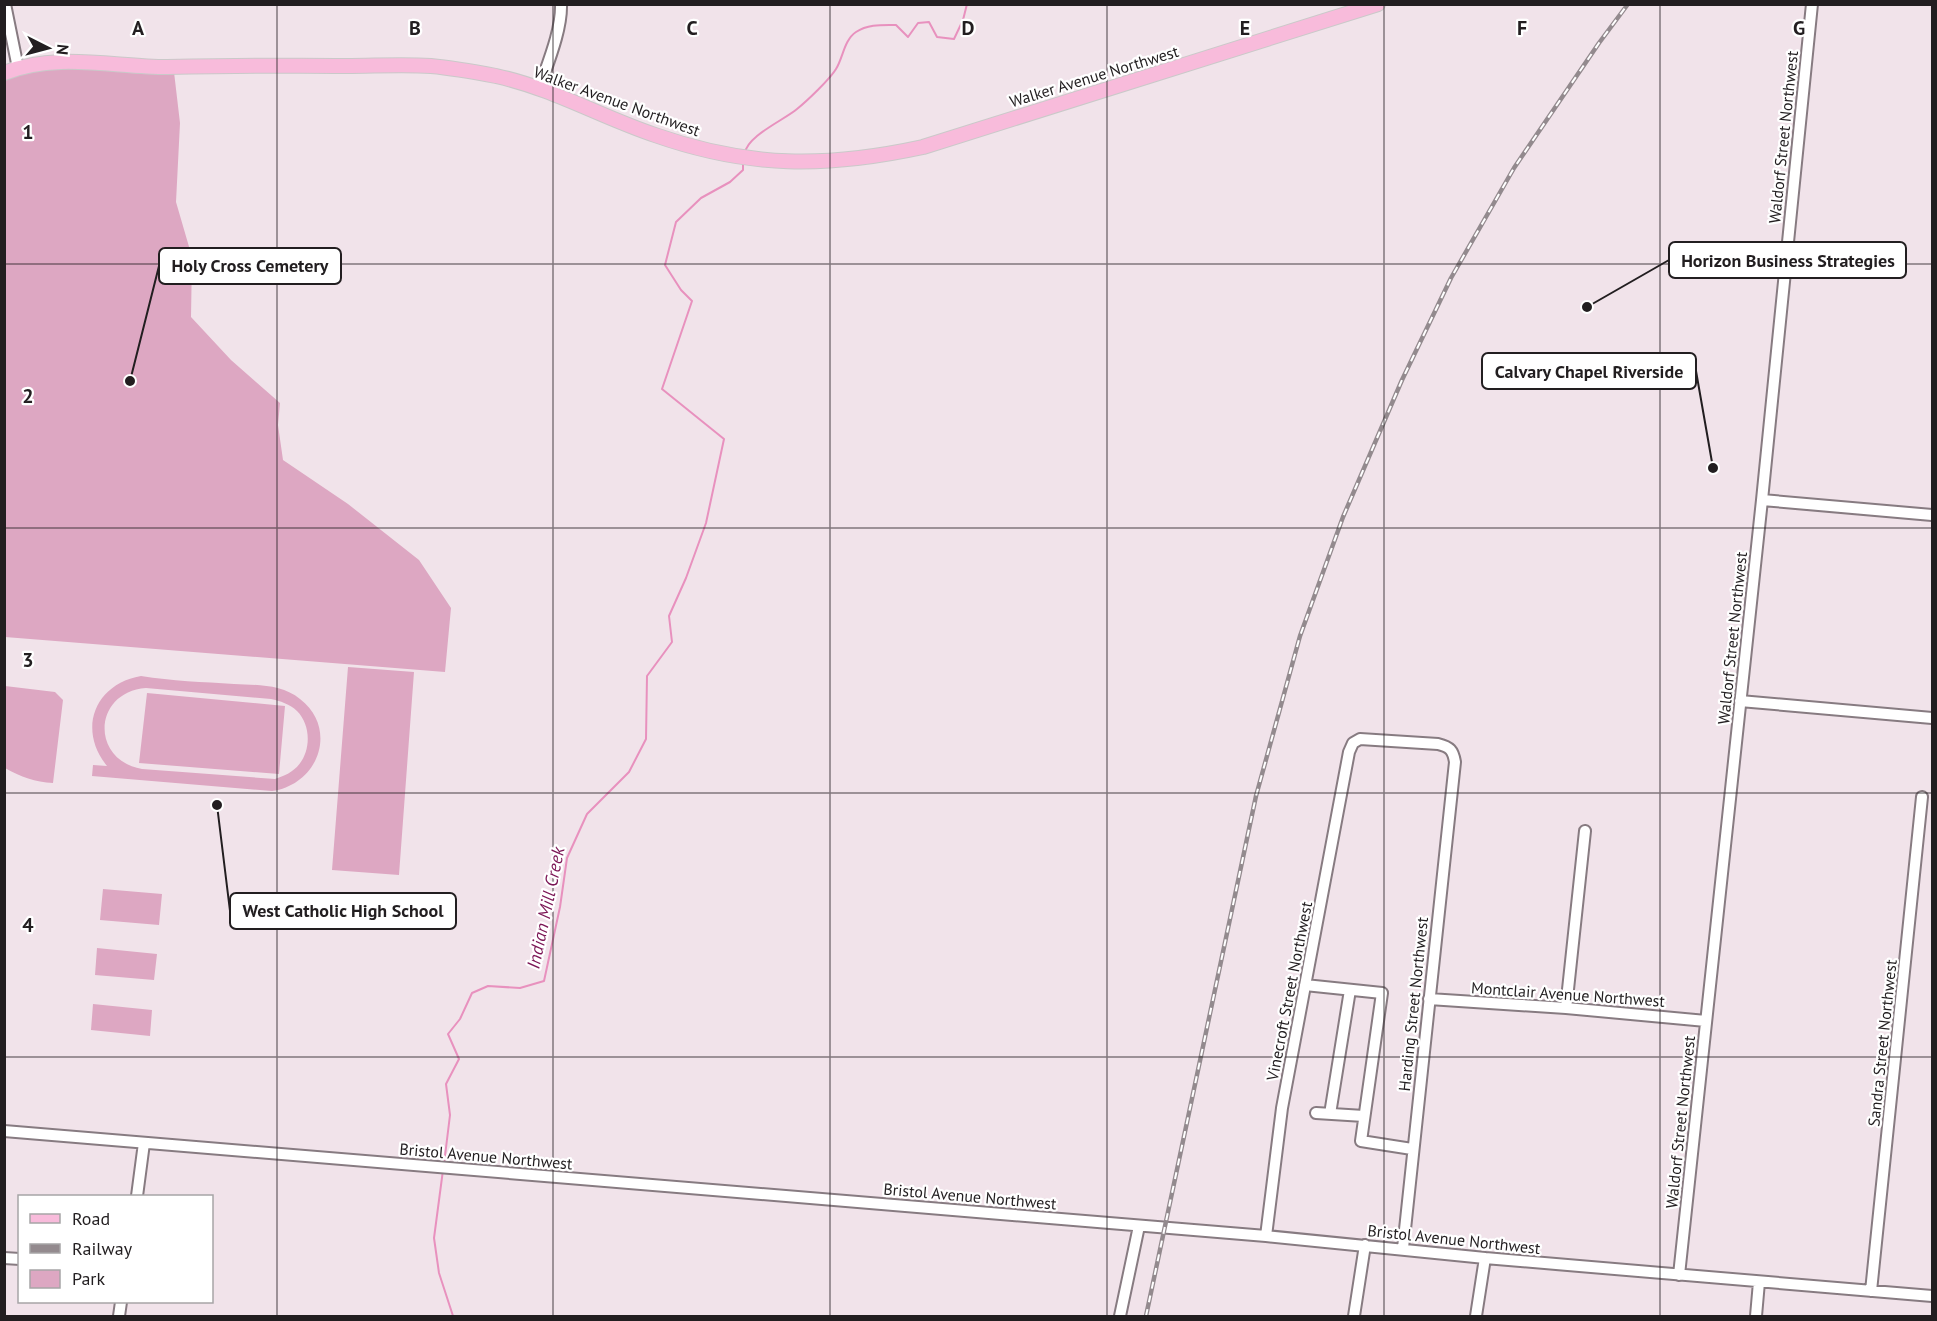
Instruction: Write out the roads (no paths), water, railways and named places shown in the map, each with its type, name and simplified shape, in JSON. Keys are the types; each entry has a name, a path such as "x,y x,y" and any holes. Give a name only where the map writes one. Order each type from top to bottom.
{"main road":[{"name":"Walker Avenue Northwest","path":"4,74 18,68 63,62 162,67 431,66 498,77 539,89 654,135 702,150 770,161 818,162 852,160 923,147 1378,4"}],"street":[{"path":"5,4 18,68"},
{"path":"539,89 556,34 561,4"},
{"name":"Waldorf Street Northwest","path":"1679,1275 1762,500 1812,4"},
{"path":"1762,500 1932,515"},
{"path":"1740,701 1932,718"},
{"name":"Vinecroft Street Northwest","path":"1266,1236 1282,1108 1349,752 1353,743 1360,739 1438,744 1449,747 1453,752 1455,762"},
{"name":"Harding Street Northwest","path":"1403,1248 1455,762"},
{"name":"Sandra Street Northwest","path":"1871,1292 1922,797"},
{"path":"1566,1008 1585,831"},
{"path":"1305,985 1382,993 1361,1141 1412,1149"},
{"path":"1330,1114 1350,990"},
{"name":"Montclair Avenue Northwest","path":"1429,999 1566,1008 1706,1021"},
{"path":"1316,1113 1364,1116"},
{"name":"Bristol Avenue Northwest","path":"4,1131 1266,1236 1485,1258 1932,1296"},
{"path":"137,1195 144,1143"},
{"path":"1120,1317 1139,1226"},
{"path":"1354,1317 1365,1245"},
{"path":"1476,1317 1485,1258"},
{"path":"1756,1317 1759,1282"}],"waterway":[{"name":"Indian Mill Creek","path":"745,153 752,140 797,109 824,84 836,69 846,44 856,32 870,26 896,25 908,37 918,23 929,22 937,37 954,39 963,20 967,4"},
{"name":"Indian Mill Creek","path":"444,1164 450,1115 446,1084 459,1059 448,1034 460,1019 472,993 488,986 520,988 544,981 560,907 567,858 587,814 629,772 646,739 647,676 672,642 669,616 706,523 724,439 662,389 692,301 681,290 665,265 676,222 701,198 730,182 743,170 743,162"},
{"name":"Indian Mill Creek","path":"443,1170 434,1238 439,1273 453,1316"}],"railway":[{"path":"1146,1316 1256,796 1300,636 1343,517 1402,380 1451,278 1514,168 1628,4"}],"place":[{"name":"Horizon Business Strategies","path":"1587,307"},
{"name":"Holy Cross Cemetery","path":"130,381"},
{"name":"Calvary Chapel Riverside","path":"1713,468"},
{"name":"West Catholic High School","path":"217,805"}]}
